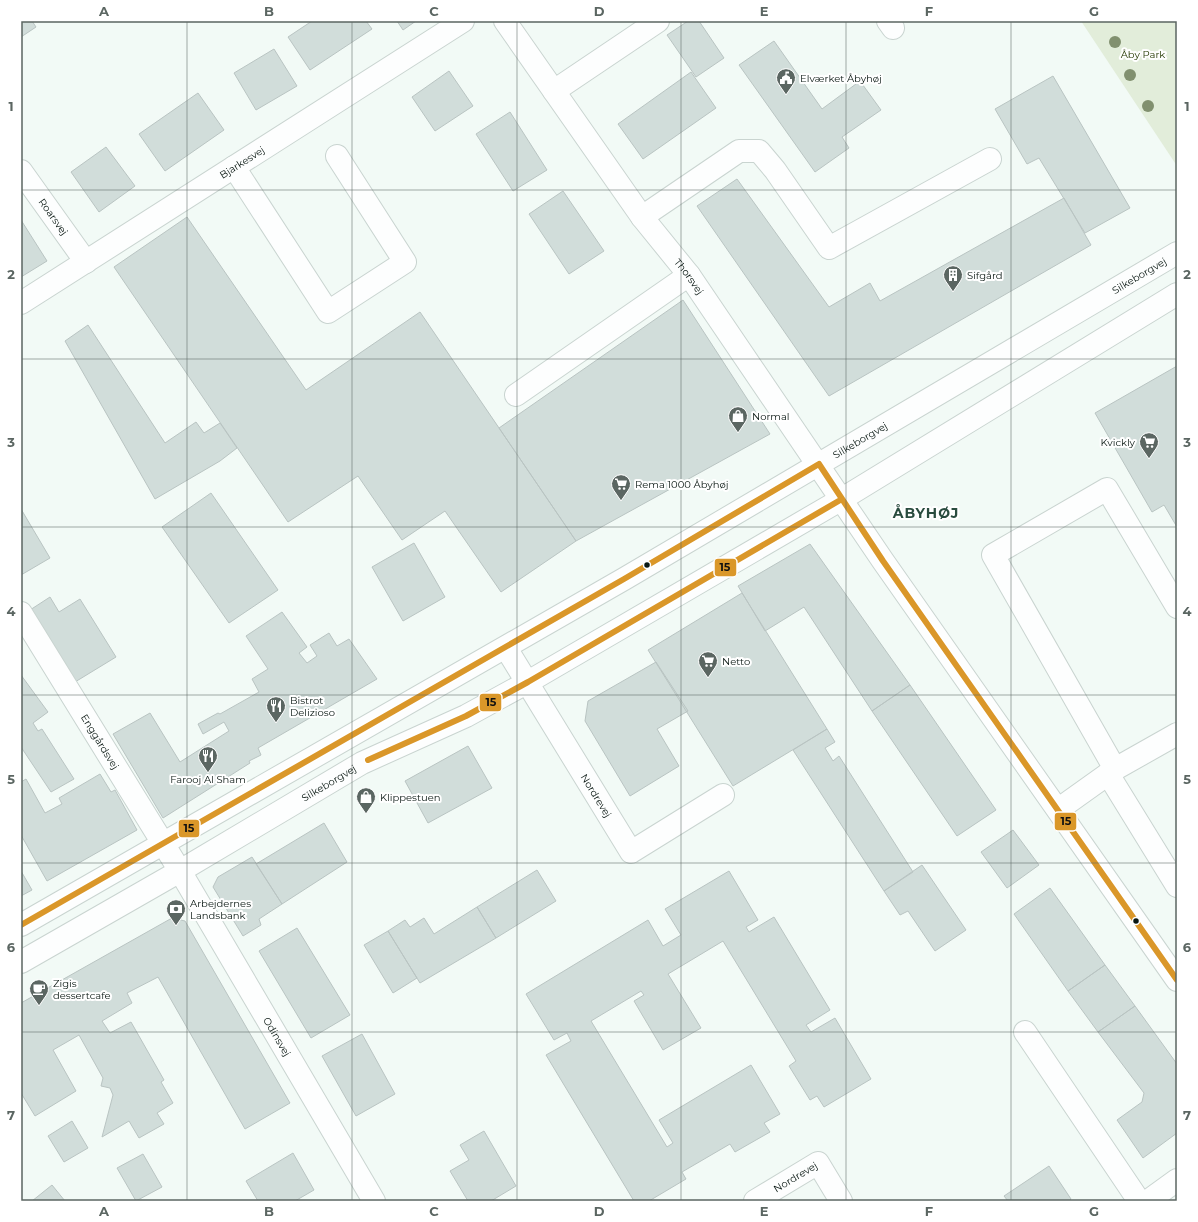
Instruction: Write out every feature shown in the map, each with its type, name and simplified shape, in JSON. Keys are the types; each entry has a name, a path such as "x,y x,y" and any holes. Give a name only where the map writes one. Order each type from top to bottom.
{"street":[{"name":"Bjarkesvej","path":"21,303 463,21"},
{"name":"Thorsvej","path":"505,21 642,217 689,275 819,464 883,561 1177,980"},
{"path":"554,91 658,21"},
{"path":"642,217 740,151 759,151 775,170 829,248 990,159"},
{"path":"234,167 328,312 406,262 337,156"},
{"name":"Roarsvej","path":"21,171 86,262"},
{"name":"Silkeborgvej","path":"21,925 506,648 1177,253"},
{"path":"516,395 602,346 689,275"},
{"name":"Silkeborgvej","path":"21,962 180,871 362,763 466,716 528,682 842,499 1177,294"},
{"path":"1177,607 1107,489 993,555 1112,772 1177,886"},
{"name":"Enggårdsvej","path":"21,613 180,871"},
{"name":"Nordrevej","path":"506,648 632,852 723,796"},
{"path":"1058,809 1112,772 1177,734"},
{"name":"Odinsvej","path":"180,871 374,1201"},
{"path":"1025,1032 1139,1201"},
{"name":"Nordrevej","path":"755,1201 818,1163 841,1201"},
{"path":"1148,1201 1177,1180"}],"green space":[{"name":"Åby Park","path":"1081,21 1177,21 1177,166"}],"building":[{"path":"21,21 32,21 36,27 21,37"},
{"path":"312,21 366,21 372,29 310,70 288,37"},
{"path":"397,21 416,21 403,30"},
{"path":"688,21 699,21 724,58 696,77 667,35"},
{"name":"Elværket Åbyhøj","path":"774,41 822,109 860,81 881,110 842,137 849,148 815,172 739,65"},
{"path":"274,49 297,86 256,110 234,73"},
{"path":"449,71 473,106 435,131 412,97"},
{"path":"691,72 716,108 643,159 618,124"},
{"path":"1053,76 1130,208 1085,233 1039,158 1027,164 995,109"},
{"path":"198,93 224,130 165,171 139,134"},
{"path":"510,112 547,170 513,191 476,134"},
{"path":"106,147 135,186 99,212 71,172"},
{"name":"Sifgård","path":"737,179 829,307 870,283 880,301 1064,198 1091,245 829,396 697,206"},
{"path":"563,191 604,251 569,274 529,214"},
{"path":"187,217 306,390 420,312 576,541 501,592 445,511 402,540 358,476 288,522 114,267"},
{"path":"21,220 47,261 21,277"},
{"path":"683,300 770,434 576,541 499,428"},
{"path":"88,325 165,443 196,422 204,433 220,423 237,448 220,461 155,499 65,341"},
{"name":"Kvickly","path":"1177,366 1177,527 1164,505 1152,512 1095,413"},
{"path":"211,493 278,590 229,623 162,527"},
{"path":"21,509 50,558 21,575"},
{"path":"414,543 445,597 403,621 372,567"},
{"path":"810,544 910,685 872,711 804,607 765,631 738,586"},
{"path":"742,593 827,729 733,786 648,650"},
{"path":"50,597 59,612 80,599 116,657 75,682 30,610"},
{"path":"282,612 307,647 299,653 307,663 317,656 310,645 329,633 337,646 349,639 377,679 258,748 261,755 249,761 250,763 163,818 113,734 150,713 180,762 229,731 224,722 203,734 198,724 218,713 220,714 259,692 252,679 268,669 246,636"},
{"path":"656,662 688,711 657,729 679,766 630,796 585,721 588,701"},
{"path":"21,675 48,712 33,723 38,731 42,729 74,779 51,792 21,747"},
{"path":"910,685 996,810 957,836 872,711"},
{"path":"827,729 835,742 825,748 833,761 839,756 913,872 884,891 793,750"},
{"path":"468,746 492,788 428,823 405,781"},
{"path":"100,774 111,792 115,790 137,830 47,881 21,835 21,782 26,779 45,813 62,804 59,798"},
{"path":"324,823 347,862 282,904 256,864"},
{"path":"1013,830 1039,865 1007,888 981,852"},
{"path":"252,857 282,904 259,919 261,925 243,936 213,887 218,877"},
{"path":"922,865 966,930 935,951 908,911 900,915 884,891"},
{"path":"537,870 556,901 496,938 477,907"},
{"path":"21,871 32,890 21,896"},
{"path":"729,871 758,920 746,927 749,932 774,917 830,1010 806,1025 811,1032 835,1018 871,1079 824,1107 817,1096 810,1100 789,1066 796,1061 723,941 668,974 701,1028 663,1050 634,1001 644,995 641,991 591,1021 667,1147 673,1143 659,1120 751,1065 780,1114 764,1123 770,1132 735,1152 730,1144 682,1172 686,1179 649,1201 634,1201 546,1055 571,1041 567,1033 554,1040 526,994 648,920 663,946 681,935 665,909"},
{"path":"1050,888 1105,965 1068,991 1014,914"},
{"path":"477,907 496,938 420,983 388,931 405,920 410,927 424,918 434,934"},
{"path":"172,918 185,921 290,1103 245,1129 158,977 127,993 132,1003 102,1021 110,1033 131,1022 164,1080 161,1082 173,1103 157,1113 164,1124 139,1138 129,1121 102,1137 113,1095 110,1088 101,1086 103,1078 79,1035 53,1050 76,1091 35,1116 21,1093 21,1003"},
{"path":"297,928 350,1015 311,1038 259,951"},
{"path":"388,931 417,978 393,993 364,945"},
{"path":"1105,965 1135,1006 1098,1032 1068,991"},
{"path":"1135,1006 1177,1064 1177,1133 1143,1158 1117,1120 1142,1102 1144,1093 1098,1032"},
{"path":"362,1034 395,1094 356,1116 322,1056"},
{"path":"72,1121 88,1148 64,1162 48,1136"},
{"path":"484,1131 516,1186 491,1201 468,1201 450,1171 469,1160 460,1145"},
{"path":"293,1153 314,1190 295,1201 258,1201 246,1181"},
{"path":"143,1154 162,1187 136,1201 117,1168"},
{"path":"1049,1166 1071,1199 1069,1201 1008,1201 1004,1196"},
{"path":"52,1185 65,1201 32,1201"}],"transit line":[{"name":"15","path":"21,925 624,579 819,464 883,561 1177,980"},
{"name":"15","path":"368,760 466,716 528,682 842,499"}],"place":[{"name":"Elværket Åbyhøj","path":"786,95"},
{"name":"Sifgård","path":"953,292"},
{"name":"Normal","path":"738,433"},
{"name":"Kvickly","path":"1149,459"},
{"name":"Rema 1000 Åbyhøj","path":"621,501"},
{"name":"Netto","path":"708,678"},
{"name":"Bistrot Delizioso","path":"276,723"},
{"name":"Farooj Al Sham","path":"208,773"},
{"name":"Klippestuen","path":"366,814"},
{"name":"Arbejdernes Landsbank","path":"176,926"},
{"name":"Zigis dessertcafe","path":"39,1006"}],"district":[{"name":"ÅBYHØJ","path":"926,513"}]}
